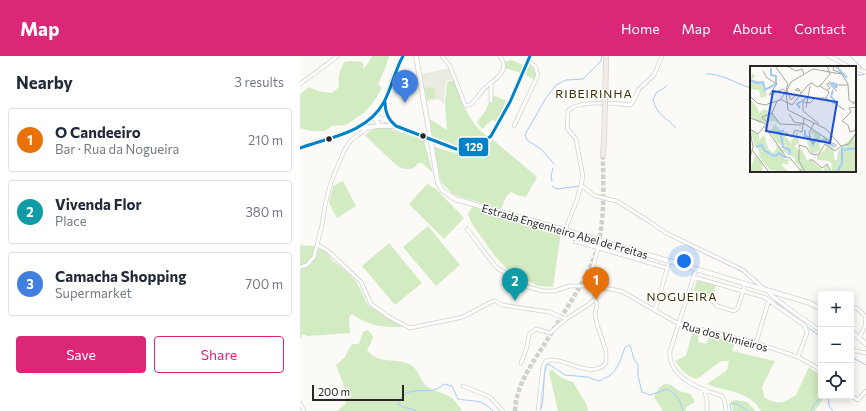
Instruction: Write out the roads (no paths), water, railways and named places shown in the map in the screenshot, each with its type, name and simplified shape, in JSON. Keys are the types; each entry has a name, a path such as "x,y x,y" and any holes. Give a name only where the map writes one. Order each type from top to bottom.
{"main road":[{"path":"389,121 385,110 385,102 396,69 403,56"},
{"name":"Estrada Engenheiro Abel de Freitas","path":"416,56 438,183 442,190 455,199 810,303 818,307"},
{"path":"374,116 437,142 462,150 473,148 491,136 510,102 530,56"},
{"path":"603,155 606,56"},
{"path":"300,148 359,128 374,116 385,102"},
{"path":"374,116 381,126"},
{"path":"381,126 389,121"},
{"path":"359,128 396,126"},
{"path":"854,334 866,344"}],"street":[{"path":"300,84 338,56"},
{"path":"442,56 450,66 466,106 475,101 482,91 500,76 503,64 500,56"},
{"path":"565,230 582,186 583,177 577,144 574,136 567,128 568,111 574,107 596,103 632,103 639,89 654,75 662,56"},
{"path":"828,56 848,66"},
{"path":"514,126 538,74 535,66 528,61"},
{"path":"856,69 866,72"},
{"path":"491,83 491,101"},
{"path":"300,267 311,262 314,258 318,245 325,205 336,168 344,152 351,140 370,127"},
{"path":"582,186 594,196 617,201 666,233 743,270 762,287 762,289"},
{"name":"Rua dos Vimieiros","path":"467,229 496,267 528,287 543,291 554,291 570,286 592,286 621,291 679,324 756,343 798,357 818,368"},
{"path":"538,411 543,367 546,361 557,361 590,369 599,368 606,363 606,351 596,319 596,298 592,286 593,267 600,241"},
{"path":"575,242 667,268"},
{"path":"318,245 328,251 361,282 371,304 389,317 410,328 463,317 488,303 496,301 502,305 549,312 566,319"},
{"path":"655,311 669,262"},
{"path":"696,269 670,351 671,364 677,374 704,389 722,396 726,403 726,411"},
{"path":"693,277 743,290 769,300 806,326 807,333 798,357"},
{"path":"689,291 710,298 717,306 734,311 738,308 745,284"},
{"path":"769,291 770,294 818,329"},
{"path":"521,363 527,346 529,334 533,330 536,329 550,333 566,319 596,298"},
{"path":"756,343 769,300"},
{"path":"854,308 857,308 866,317 865,326 859,338"},
{"path":"854,351 866,353"},
{"path":"463,386 490,397 499,409 503,411"},
{"path":"704,389 707,400 707,411"},
{"path":"854,398 858,400 866,391"},
{"path":"707,400 712,395 718,394"},
{"path":"300,403 304,411"}],"waterway":[{"path":"554,164 541,149 528,141 525,136 527,131 546,98 556,85 566,80 583,79 601,61 602,56"},
{"path":"850,56 864,70"},
{"path":"856,75 863,75 865,73"},
{"path":"706,74 718,75 750,88"},
{"path":"667,86 656,93 653,100 660,113 676,128"},
{"path":"552,181 551,176 553,168"},
{"path":"552,186 557,189 580,186"},
{"path":"625,208 650,224"},
{"path":"681,242 745,273"},
{"path":"774,301 796,318"},
{"path":"806,326 818,335"},
{"path":"603,379 612,374 620,361 625,347 630,345 634,359 638,365 638,376 642,392 650,395 667,389 674,393 678,398 683,411"},
{"path":"854,358 866,365"},
{"path":"541,409 547,364 565,375 588,377 598,381 602,380"},
{"path":"416,411 402,407 398,404 405,394 415,391 437,389 445,384 452,386 458,399 481,402 493,411"},
{"path":"811,411 814,404 820,399"},
{"path":"828,399 829,406 833,411"},
{"path":"731,411 730,404 735,403 748,411"}],"tunnel":[{"path":"515,411 518,393 525,376 577,291 594,258 598,245 602,220 603,155"}],"place":[{"name":"Camacha Shopping","path":"405,103"},
{"name":"O Candeeiro","path":"596,300"},
{"name":"Vivenda Flor","path":"515,301"}],"district":[{"name":"RIBEIRINHA","path":"594,93"},
{"name":"NOGUEIRA","path":"682,296"}]}
